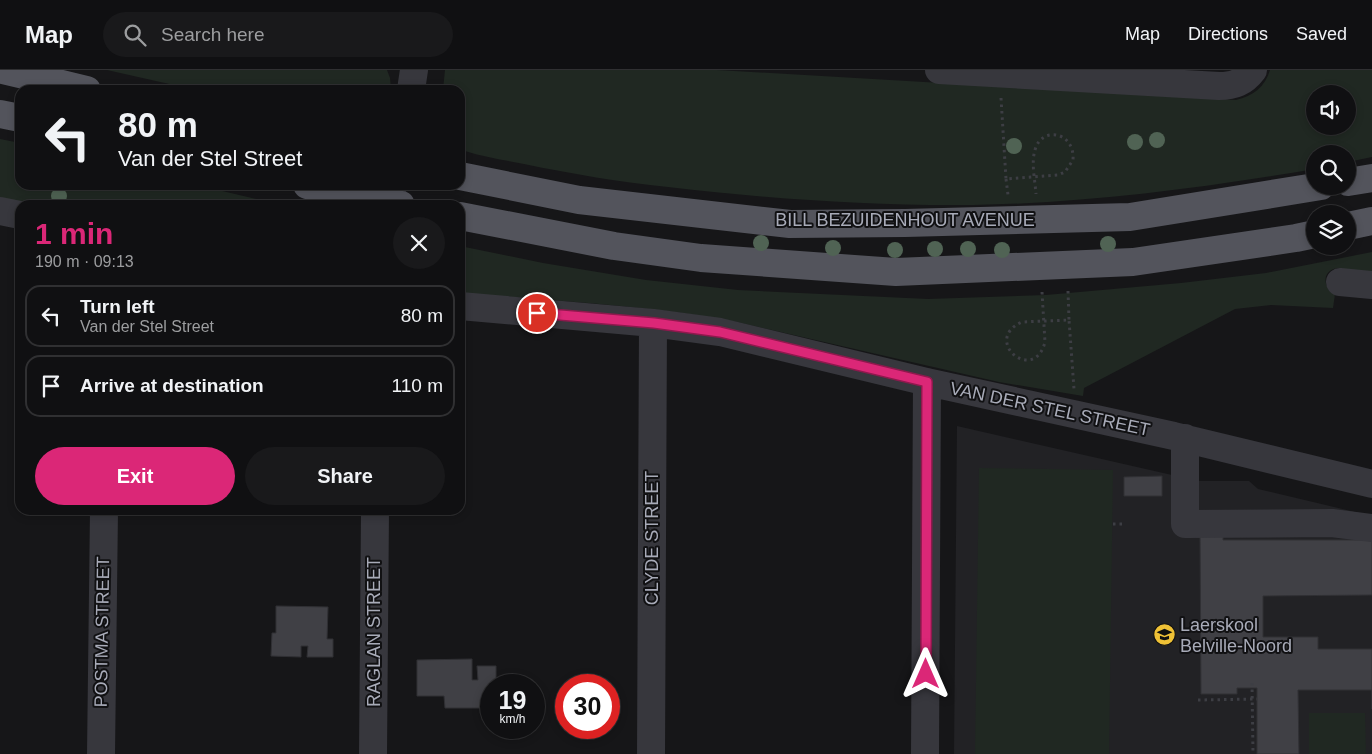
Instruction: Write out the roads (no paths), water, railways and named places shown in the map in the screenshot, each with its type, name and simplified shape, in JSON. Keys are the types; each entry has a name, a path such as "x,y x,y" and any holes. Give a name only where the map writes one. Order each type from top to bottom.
{"main road":[{"path":"3,70 66,85"},
{"path":"0,114 15,117"},
{"name":"BILL BEZUIDENHOUT AVENUE","path":"465,177 579,200 790,224 1130,217 1306,188"},
{"path":"1356,181 1372,178"},
{"path":"338,190 394,199"},
{"path":"465,217 614,246 701,258 896,272 1133,262 1306,236"},
{"path":"1356,224 1372,221"}],"street":[{"path":"412,85 414,70"},
{"path":"938,70 987,77 1219,86 1230,86 1240,83 1251,73"},
{"path":"0,211 15,214"},
{"path":"1340,282 1372,285"},
{"name":"VAN DER STEL STREET","path":"465,306 654,323 720,332 927,382 1185,438 1372,484"},
{"name":"CLYDE STREET","path":"651,754 654,323"},
{"path":"925,754 927,382"},
{"path":"1185,438 1185,524 1332,523 1372,528"},
{"name":"POSTMA STREET","path":"100,754 104,515"},
{"name":"RAGLAN STREET","path":"373,754 375,515"}],"place":[{"name":"Laerskool Belville-Noord","path":"1164,635"}]}
